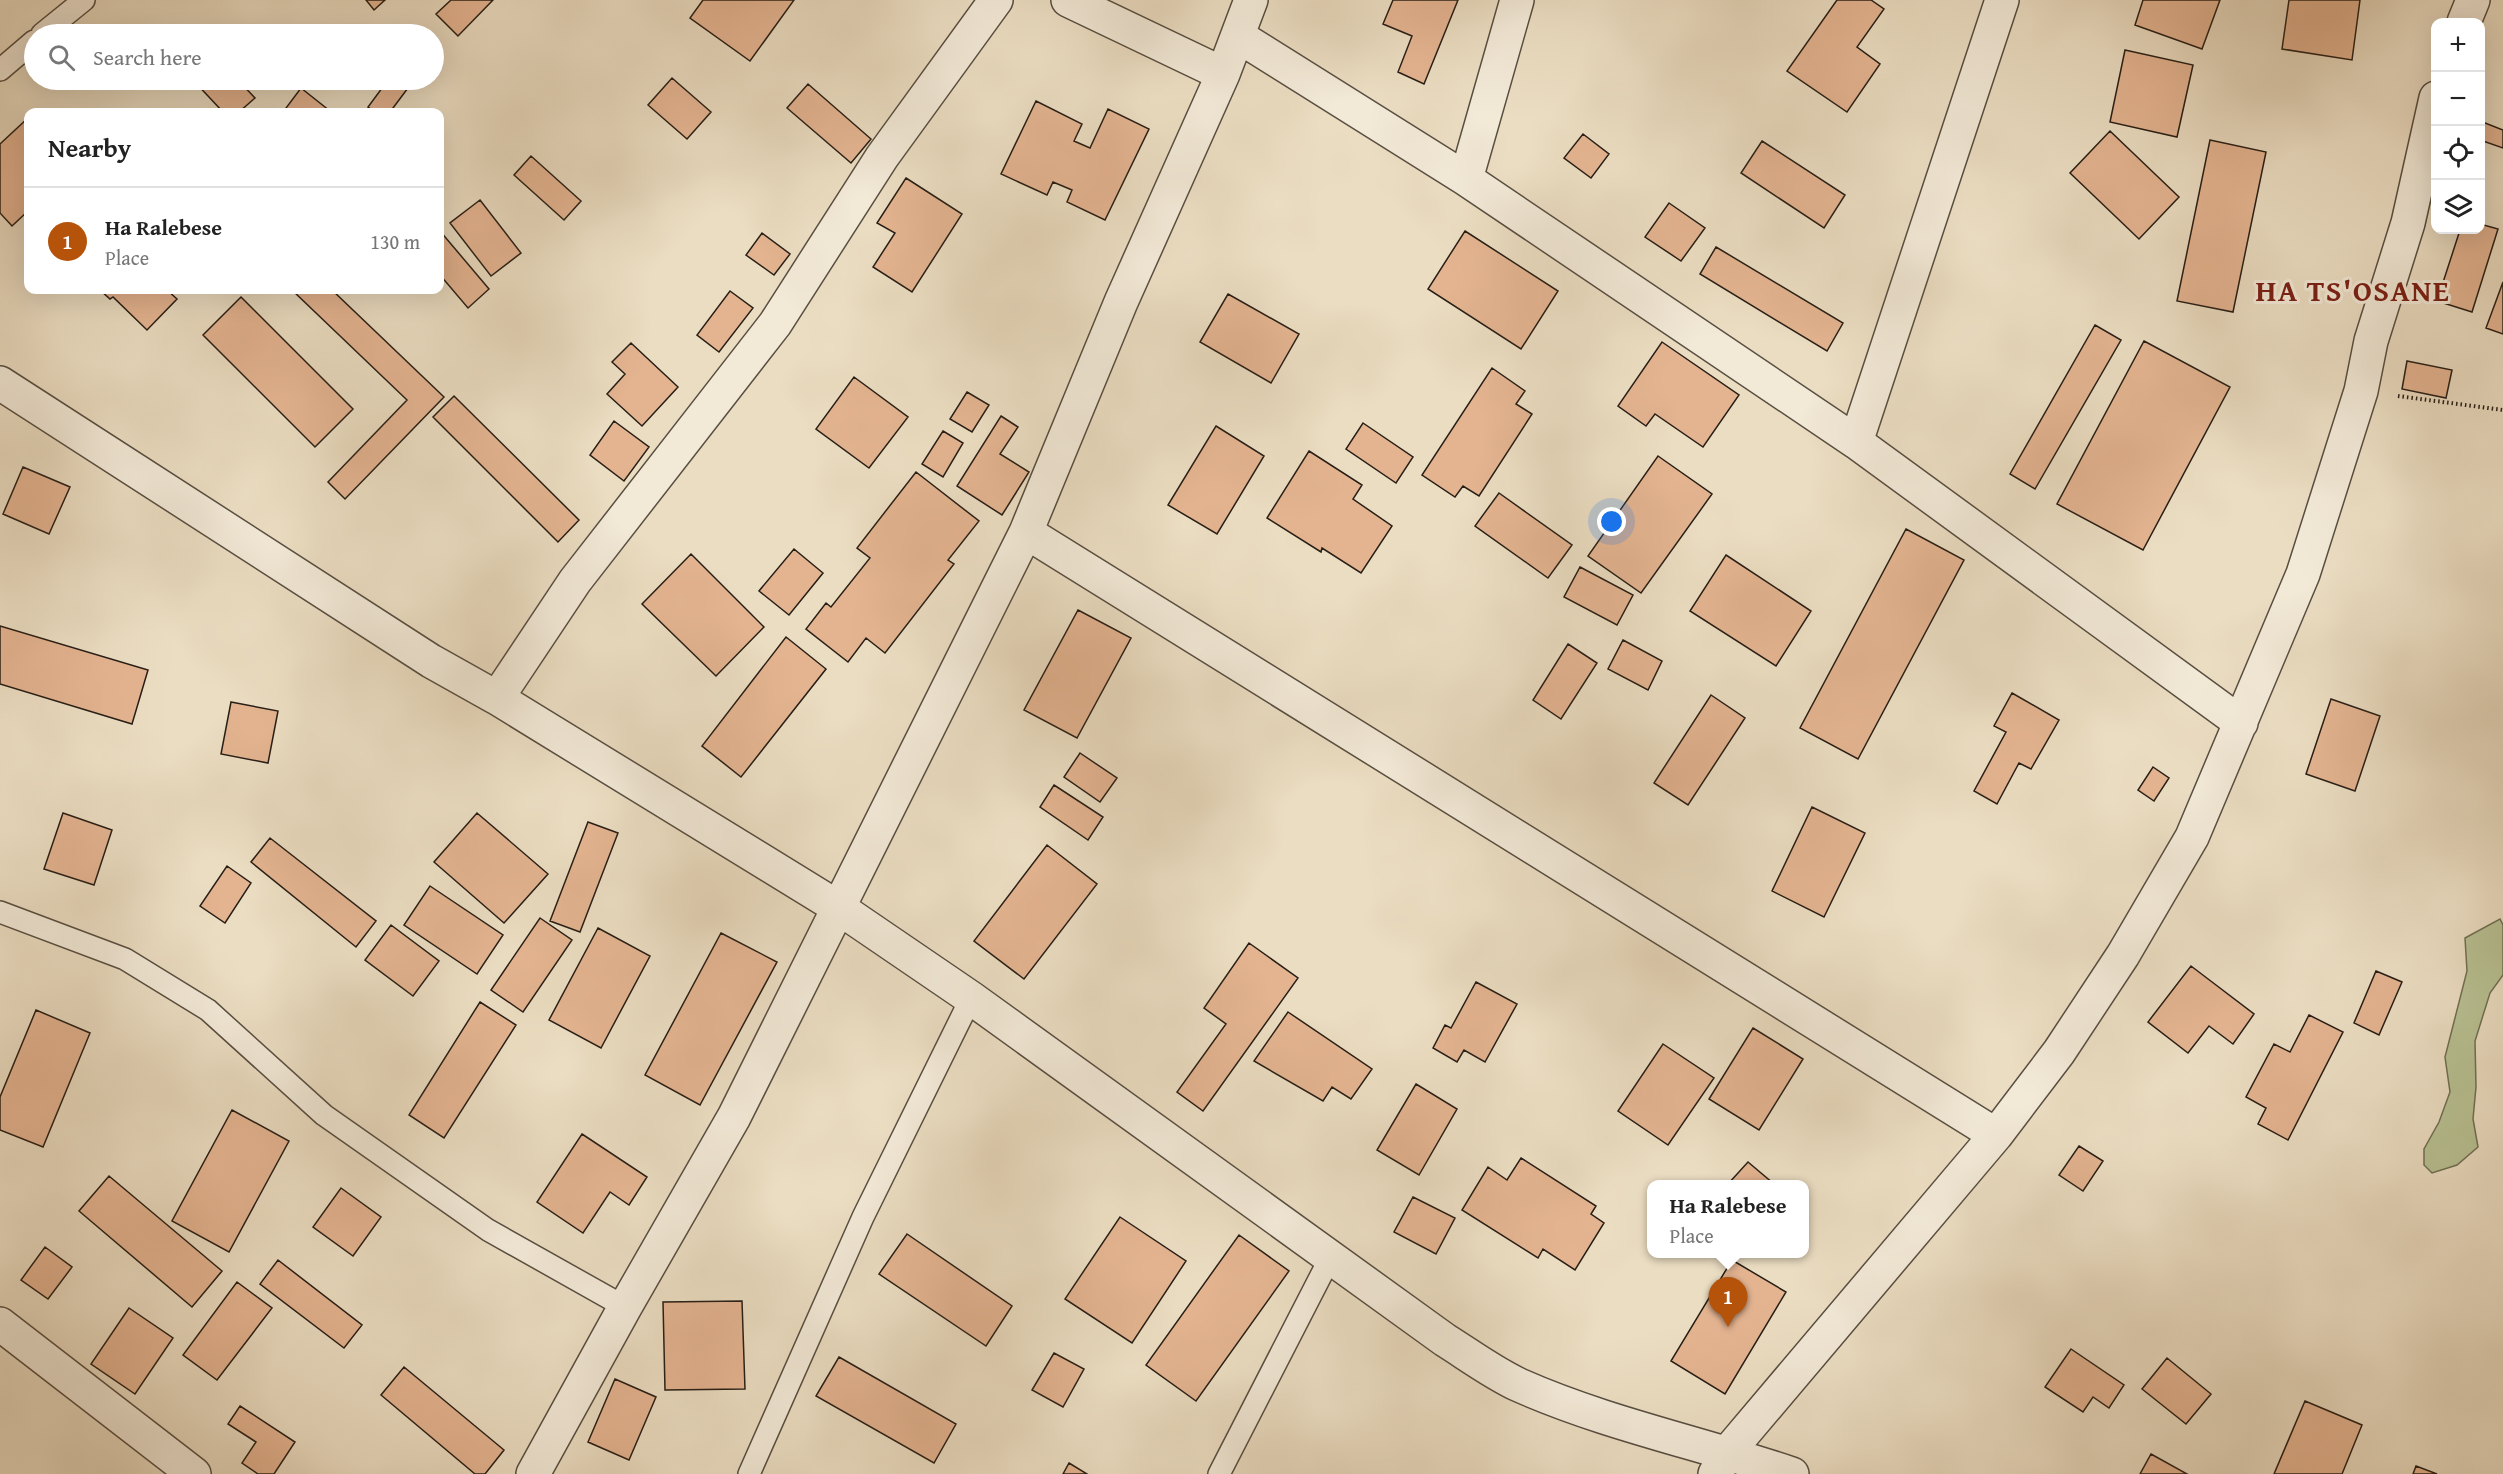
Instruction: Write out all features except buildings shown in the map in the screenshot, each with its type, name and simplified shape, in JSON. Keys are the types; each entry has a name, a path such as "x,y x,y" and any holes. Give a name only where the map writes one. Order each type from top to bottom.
{"street":[{"path":"497,698 574,581 775,324 882,158 996,0"},
{"path":"1068,0 1223,74"},
{"path":"533,1474 734,1117 1026,532 1121,302 1223,74 1251,0"},
{"path":"1466,179 1517,0"},
{"path":"1856,442 2002,0"},
{"path":"2465,18 2472,0"},
{"path":"1238,36 1466,179 1856,442 2241,723"},
{"path":"1721,1463 1996,1135 2059,1052 2123,955 2192,837 2303,574 2361,391 2371,341 2408,224 2431,120"},
{"path":"0,383 431,661 497,698 839,908 971,998 1445,1340 1518,1384 1721,1463 1792,1474"},
{"path":"1026,532 1996,1135"},
{"path":"0,1324 194,1474"}],"lane":[{"path":"54,24 84,0"},
{"path":"0,70 24,50"},
{"path":"0,912 125,959 208,1010 324,1115 488,1230 625,1307"},
{"path":"749,1474 863,1217 971,998"},
{"path":"1219,1474 1330,1258"}],"path":[{"path":"2361,391 2503,410"}],"green space":[{"path":"2500,919 2503,925 2503,975 2490,993 2475,1041 2476,1087 2473,1119 2478,1147 2457,1165 2432,1173 2424,1165 2424,1149 2439,1122 2450,1092 2445,1057 2467,971 2465,938"}],"place":[{"name":"Ha Ralebese","path":"1728,1327"}],"district":[{"name":"HA TS'OSANE","path":"2353,290"}]}
